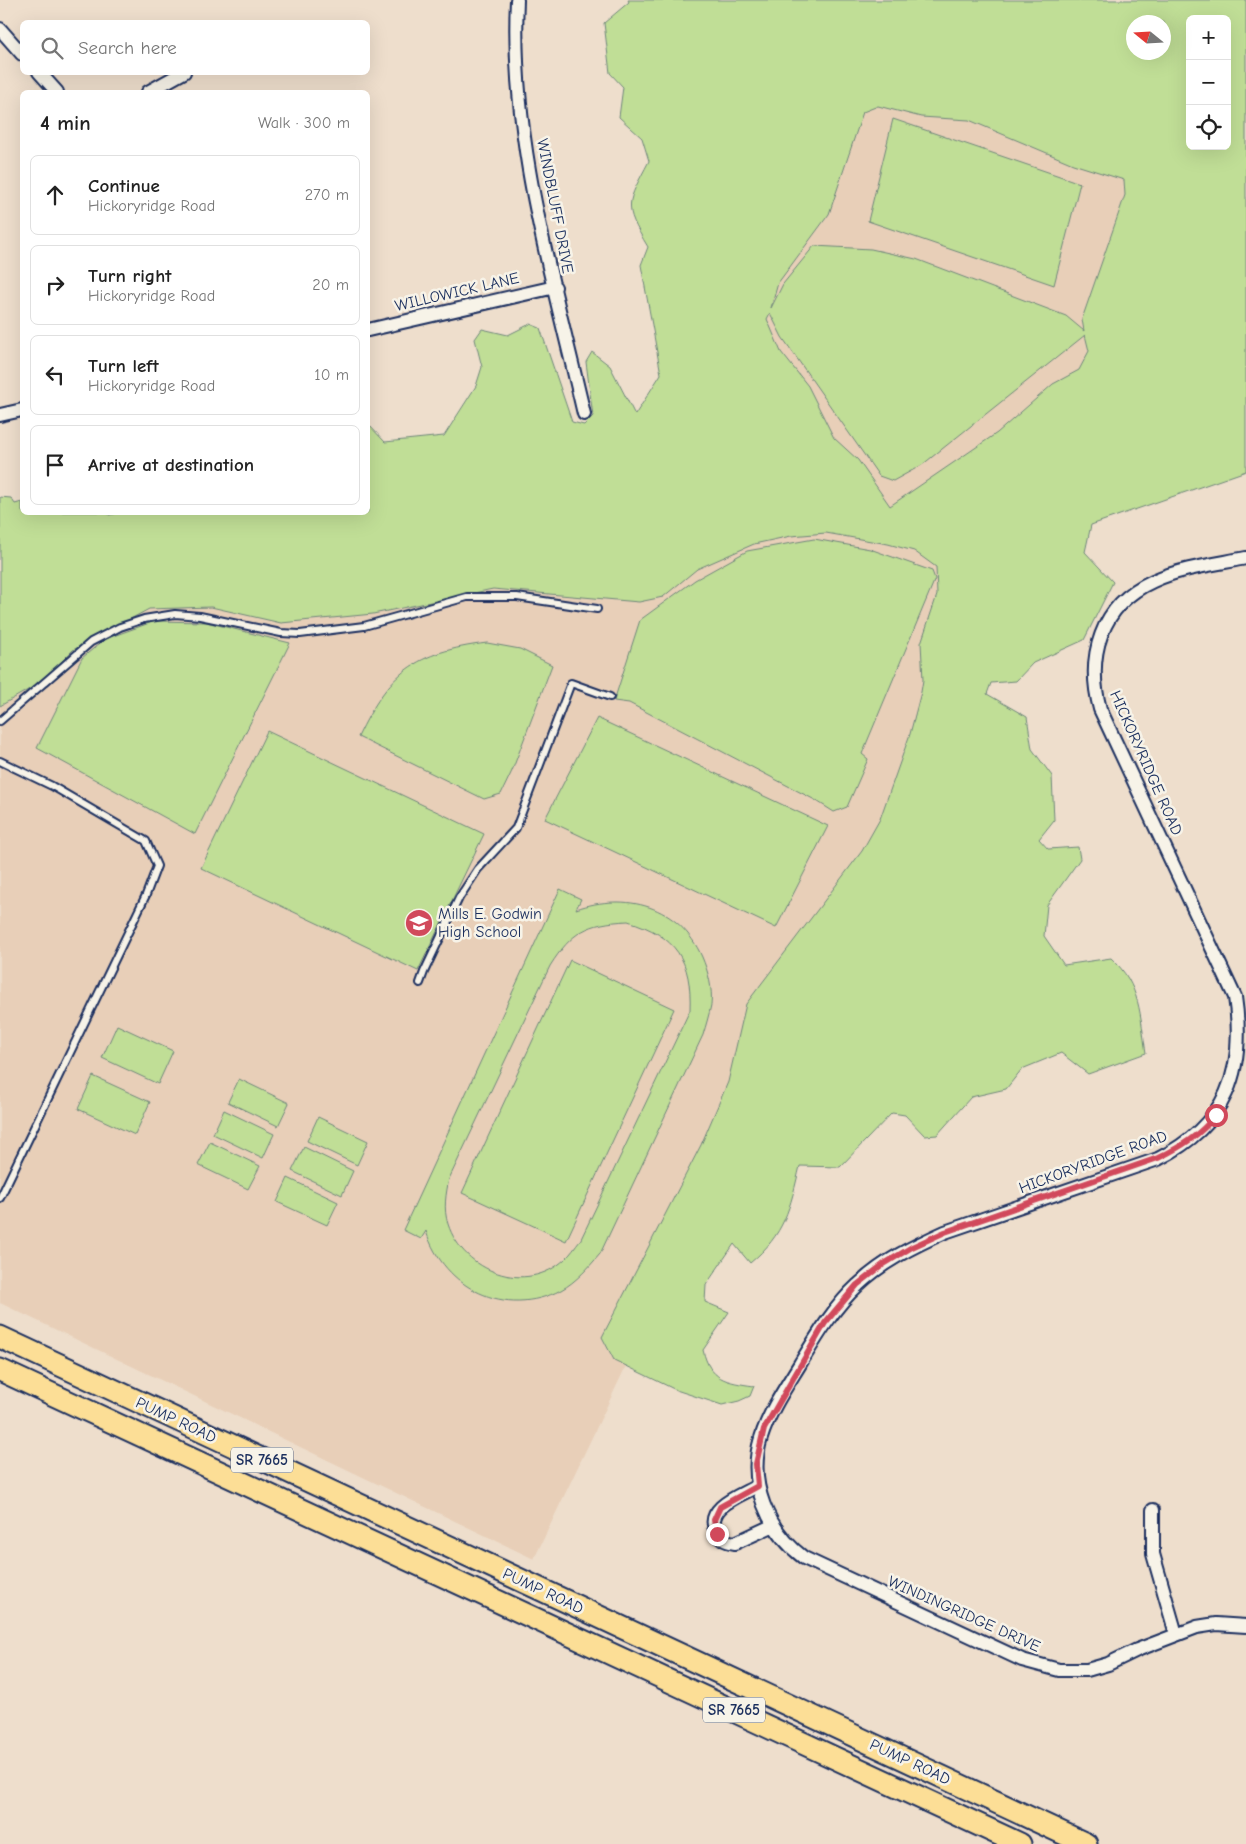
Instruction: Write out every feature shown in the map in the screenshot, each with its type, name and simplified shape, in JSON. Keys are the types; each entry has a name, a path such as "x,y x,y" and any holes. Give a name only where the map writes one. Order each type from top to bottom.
{"main road":[{"name":"PUMP ROAD","path":"0,1337 1014,1832"},
{"name":"PUMP ROAD","path":"0,1370 1014,1832 1086,1844"}],"street":[{"name":"WINDBLUFF DRIVE","path":"517,0 516,64 525,148 584,414"},
{"path":"0,30 20,52"},
{"path":"42,75 55,90"},
{"path":"152,90 179,75"},
{"name":"WILLOWICK LANE","path":"370,330 555,286"},
{"path":"0,415 20,410"},
{"name":"HICKORYRIDGE ROAD","path":"764,1508 758,1486 756,1464 764,1429 825,1323 857,1285 905,1251 945,1232 1158,1158 1180,1148 1209,1123 1224,1101 1237,1071 1241,1044 1240,1020 1235,997 1100,709 1094,676 1096,650 1106,625 1116,610 1134,592 1154,581 1246,558"},
{"path":"758,1486 720,1507 714,1520 717,1534 728,1542 735,1543 774,1525"},
{"name":"WINDINGRIDGE DRIVE","path":"764,1508 790,1548 820,1567 1022,1660 1059,1670 1087,1670 1108,1664 1176,1634 1197,1627 1216,1624 1246,1626"},
{"path":"1153,1510 1153,1554 1176,1634"}],"lane":[{"path":"0,721 91,642 120,627 144,619 175,614 200,616 281,633 300,634 364,626 467,596 517,597 597,609"},
{"path":"420,983 459,898 478,869 516,828 571,683 610,697"},
{"path":"0,761 55,787 146,842 157,866 146,895 0,1198"}],"shaded area":[{"name":"Mills E. Godwin High School","path":"797,8 1202,158 534,1559 0,1303 0,543 332,515 370,515 370,468 657,409"}],"green space":[{"path":"628,0 1246,0 1246,471 1091,525 1085,552 1113,582 1084,640 1033,663 1016,681 991,683 987,694 1027,717 1032,749 1052,776 1054,820 1039,839 1048,849 1078,847 1080,859 1047,905 1044,936 1064,965 1111,958 1121,968 1134,990 1138,1002 1146,1053 1088,1074 1061,1053 1022,1069 1006,1089 971,1097 937,1135 925,1136 905,1115 892,1113 840,1167 800,1166 789,1208 779,1231 771,1242 750,1263 734,1244 706,1285 705,1302 729,1312 703,1350 706,1360 715,1374 721,1378 735,1383 754,1386 750,1396 722,1405 676,1390 614,1360 602,1337 701,1145 728,1082 746,1004 862,851 880,819 910,734 921,692 923,680 921,643 937,595 936,567 914,551 888,544 826,533 791,536 754,544 697,569 663,597 639,602 493,589 373,614 281,623 211,607 149,609 73,650 40,683 0,706 0,497 11,498 15,504 20,503 20,515 370,515 370,426 385,442 444,436 476,386 482,367 475,339 482,329 508,335 530,324 540,328 572,422 584,425 593,416 586,362 592,352 610,366 635,415 661,374 641,265 648,247 631,212 632,196 649,161 642,138 619,117 623,87 610,73 604,23 629,2","holes":["878,106 921,117 969,120 1073,164 1124,180 1125,195 1082,319 1084,331 1066,316 916,259 871,249 814,246 783,284 771,308 778,283 829,214 863,112","770,313 782,337 879,476 893,481 922,465 1085,335 1089,351 1079,370 1053,384 997,433 890,506 858,460 834,438 808,386 781,352 767,319"]},
{"path":"893,119 1080,183 1054,285 868,221"},
{"path":"814,539 870,549 932,571 935,579 862,754 868,759 847,807 834,812 815,800 629,703 614,701 640,620 695,580 747,551"},
{"path":"155,621 206,622 290,643 195,834 37,748 82,658 105,639"},
{"path":"487,643 520,649 552,665 512,771 501,794 484,799 358,737 381,696 393,681 407,669 441,652"},
{"path":"597,718 828,826 776,928 545,819"},
{"path":"267,731 484,834 418,971 201,868"},
{"path":"560,889 581,899 576,909 595,904 632,903 649,907 665,914 680,925 692,939 702,957 709,980 711,1005 703,1035 600,1254 591,1264 567,1287 540,1298 519,1301 498,1299 479,1293 462,1282 447,1268 435,1251 426,1231 421,1239 403,1230","holes":["628,921 658,934 678,952 688,977 690,1010 580,1241 567,1257 549,1270 532,1276 515,1277 498,1273 481,1265 467,1254 456,1241 448,1224 445,1207 449,1179 550,966 558,954 574,937 592,927"]},
{"path":"570,960 674,1009 566,1241 462,1193"},
{"path":"117,1025 173,1051 158,1084 102,1058"},
{"path":"93,1076 150,1102 135,1135 78,1109"},
{"path":"239,1079 289,1103 278,1126 228,1102"},
{"path":"224,1110 274,1134 263,1158 213,1134"},
{"path":"318,1117 368,1141 357,1165 307,1141"},
{"path":"210,1142 260,1166 248,1189 198,1165"},
{"path":"304,1147 353,1171 342,1195 292,1171"},
{"path":"288,1178 338,1202 327,1225 277,1202"}],"place":[{"name":"Mills E. Godwin High School","path":"419,923"}],"route":[{"path":"717,1534 714,1520 720,1507 758,1486 756,1464 760,1439 764,1429 825,1323 857,1285 884,1264 912,1247 945,1232 1158,1158 1180,1148 1196,1136 1216,1115"}]}
